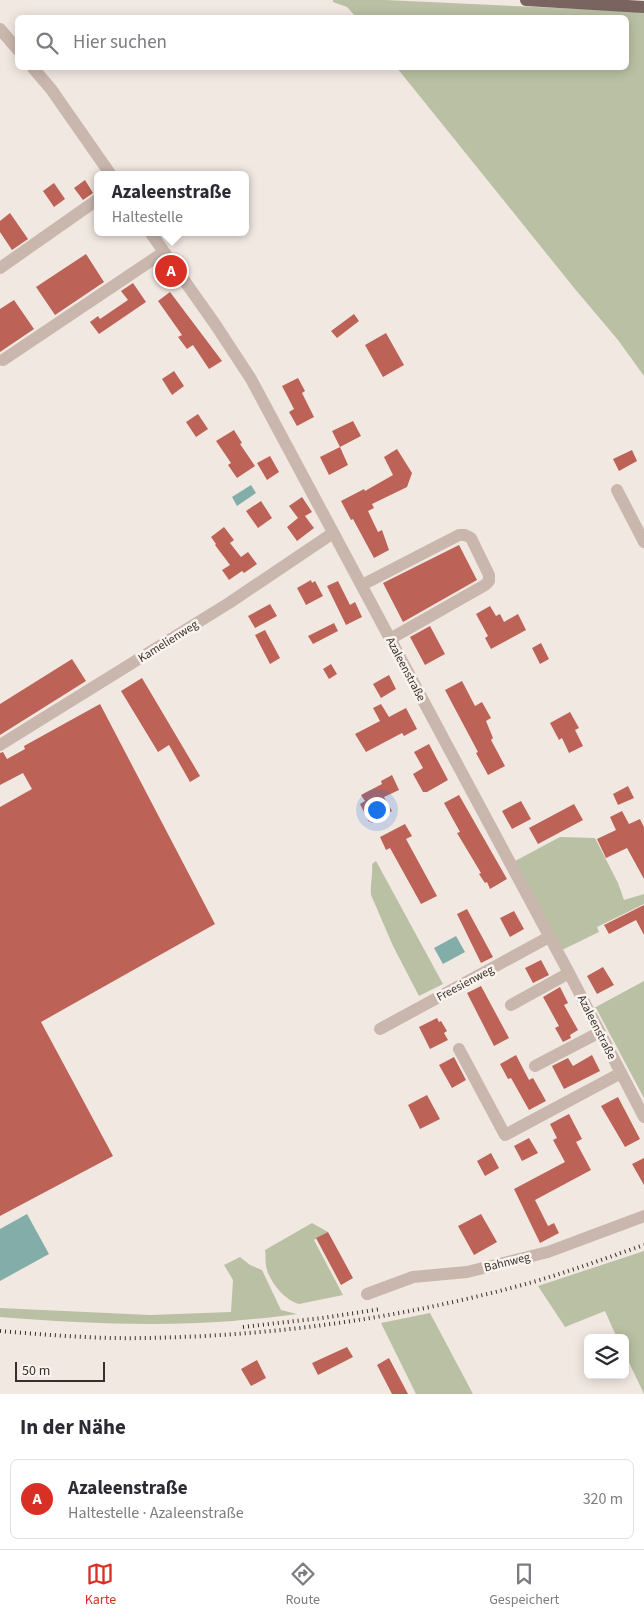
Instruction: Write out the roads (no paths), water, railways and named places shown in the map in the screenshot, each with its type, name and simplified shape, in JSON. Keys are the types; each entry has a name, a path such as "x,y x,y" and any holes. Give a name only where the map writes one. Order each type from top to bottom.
{"main road":[{"path":"526,0 644,7"}],"street":[{"path":"0,29 15,46"},
{"path":"35,70 51,89 107,171"},
{"path":"0,268 94,202"},
{"name":"Azaleenstraße","path":"153,236 251,380 550,937 644,1117"},
{"path":"3,360 164,252"},
{"path":"617,490 644,542"},
{"name":"Kamelienweg","path":"0,745 230,603 333,533"},
{"path":"362,585 459,535 465,535 470,538 489,575 489,581 390,638"},
{"name":"Freesienweg","path":"380,1029 550,937"},
{"path":"511,1005 569,973"},
{"path":"535,1066 600,1032"},
{"path":"459,1049 505,1135 621,1073"},
{"name":"Bahnweg","path":"367,1294 413,1277 466,1272 548,1252 644,1216"}],"water":[{"path":"251,485 256,493 237,506 232,497"},
{"path":"456,936 465,952 443,964 434,948"},
{"path":"27,1214 49,1254 0,1281 0,1229"}],"railway":[{"path":"0,1331 90,1337 192,1337 334,1324 475,1297 553,1276 644,1245"},
{"path":"243,1327 381,1309"}],"place":[{"name":"Azaleenstraße","path":"171,271"}]}
